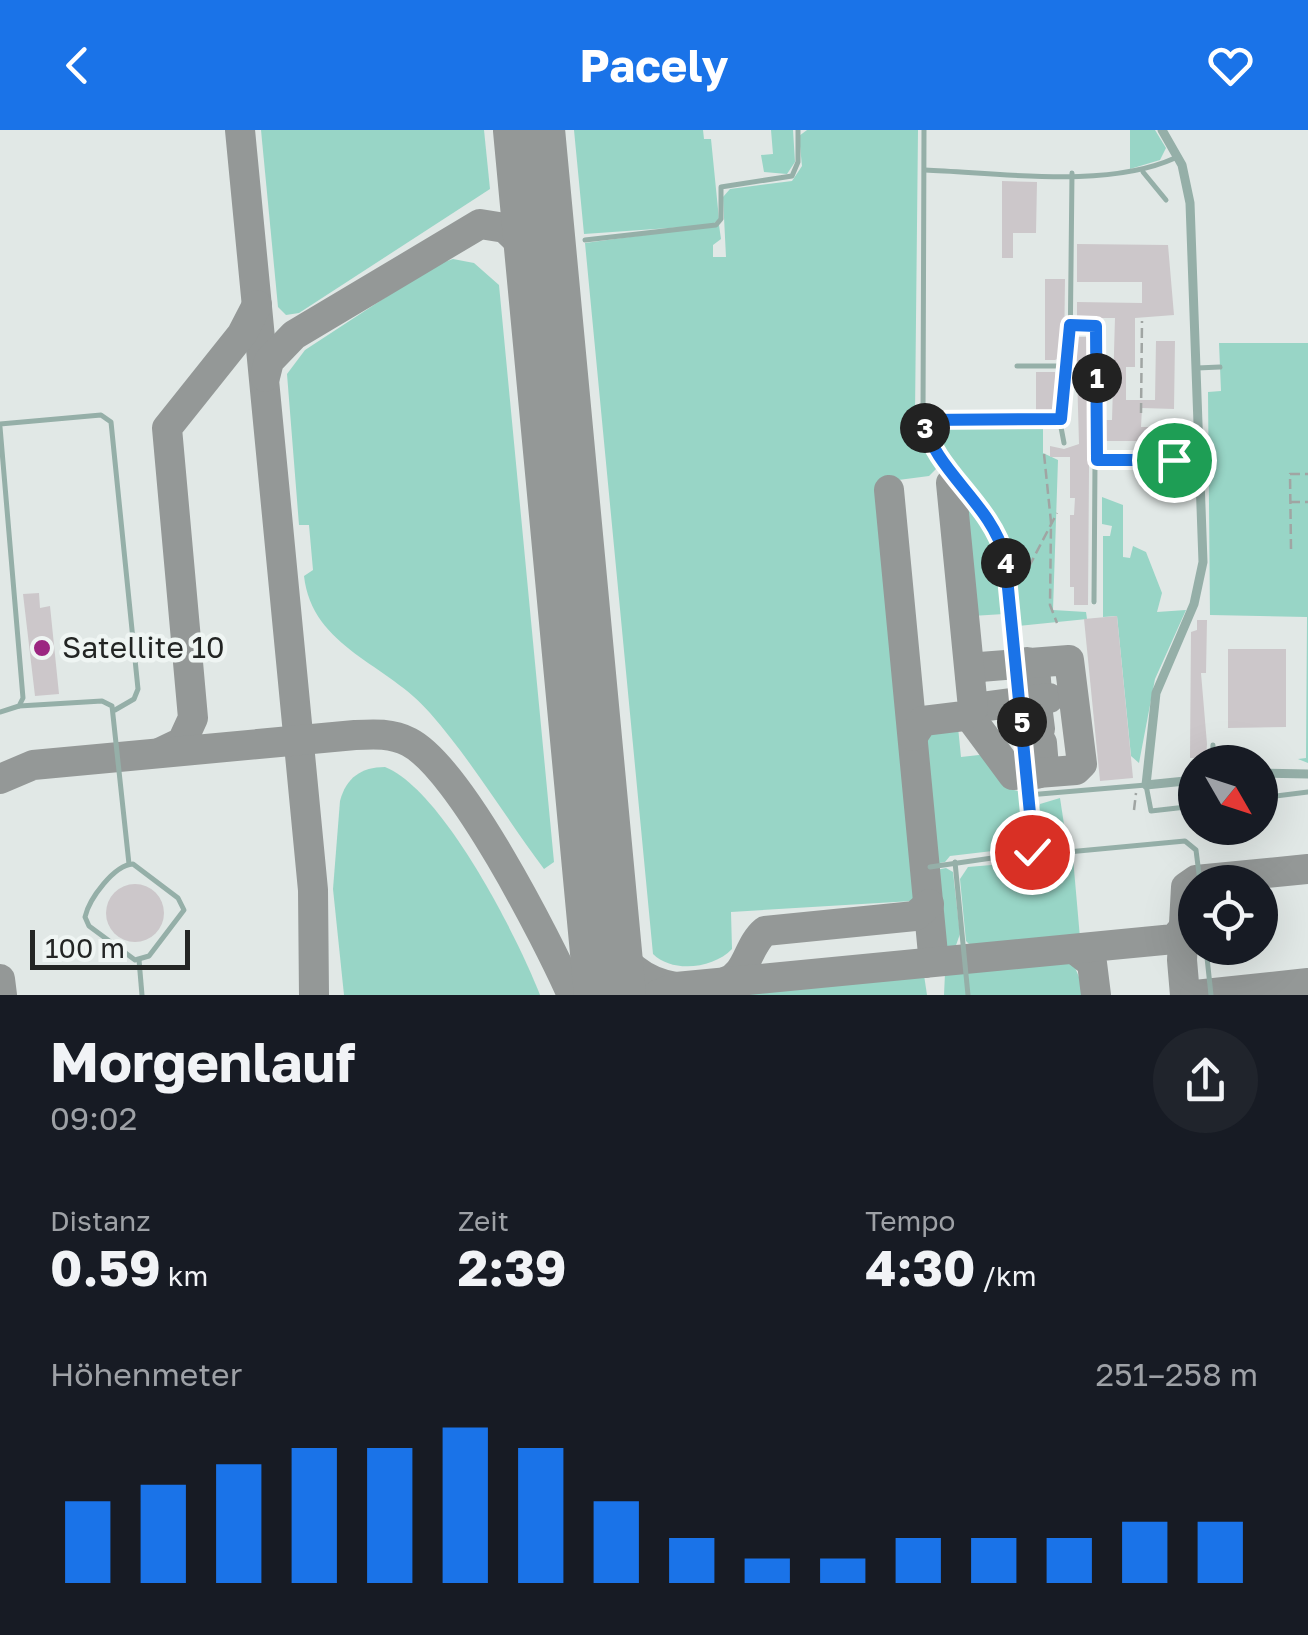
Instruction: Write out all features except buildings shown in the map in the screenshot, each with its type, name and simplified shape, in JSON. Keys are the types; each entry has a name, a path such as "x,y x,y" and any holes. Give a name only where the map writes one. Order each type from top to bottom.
{"street":[{"path":"1162,130 1178,156 1190,202 1202,460 1200,584 1156,693 1141,785 1178,782"},
{"path":"1278,774 1308,774"}],"lane":[{"path":"584,240 716,224 721,219 721,187 792,176 798,162 798,130"},
{"path":"924,130 923,420 932,444 989,517 1002,545 1034,840 1044,850"},
{"path":"924,170 1143,172 1178,156"},
{"path":"1143,172 1166,200"},
{"path":"1064,443 1061,419 1070,325 1072,174"},
{"path":"1070,325 1096,326 1094,602"},
{"path":"1017,366 1068,366"},
{"path":"1197,368 1220,367"},
{"path":"19,706 23,698 0,425 101,415 111,422 138,688 134,700 115,710"},
{"path":"923,420 1061,419"},
{"path":"1097,460 1202,460"},
{"path":"0,712 19,706 102,702 115,710"},
{"path":"115,710 129,864"},
{"path":"1028,795 1141,785 1152,810 1178,808"},
{"path":"1278,796 1308,792"},
{"path":"930,868 1044,850 1184,841 1196,850 1198,865"},
{"path":"955,862 968,995"},
{"path":"129,864 140,866 178,898 184,910 150,956 139,960 128,958 85,917 120,866 129,864"},
{"path":"139,960 142,995"},
{"path":"1208,965 1211,995"}],"path":[{"path":"1141,413 1142,322"},
{"path":"1044,454 1052,522 1050,605 1056,622"},
{"path":"1291,548 1290,474 1308,474"},
{"path":"1290,502 1308,502"},
{"path":"1022,580 1057,513"},
{"path":"1134,810 1141,785"}],"green space":[{"path":"261,130 484,130 490,189 299,313 286,315 278,307"},
{"path":"574,130 703,130 704,139 711,139 719,219 712,225 584,234"},
{"path":"771,130 793,130 795,162 787,174 764,172 761,155 773,154"},
{"path":"807,130 918,130 915,415 919,434 939,466 929,476 883,482 920,897 912,901 731,912 732,949 714,961 681,966 653,954 585,243 719,225 721,239 713,245 713,257 726,257 723,197 730,189 792,181 802,166 799,136"},
{"path":"1130,130 1155,130 1166,148 1160,160 1130,169"},
{"path":"453,259 474,263 499,285 554,862 544,869 430,713 321,621 310,601 304,576 313,570 309,525 299,525 287,374 305,350 435,265"},
{"path":"1219,343 1308,343 1308,763 1298,759 1306,758 1307,617 1210,615 1208,392 1221,391"},
{"path":"944,422 1043,427 1043,453 1058,460 1053,610 1086,612 1087,619 1018,626 1003,542 984,504 934,437 934,429"},
{"path":"955,484 992,537 1004,614 972,616 970,600 965,599"},
{"path":"1102,497 1123,505 1123,557 1130,558 1133,546 1146,552 1162,593 1157,612 1186,610 1155,679 1139,763 1131,756 1117,616 1103,617 1103,536 1110,536 1112,526 1102,524"},
{"path":"952,723 958,727 961,757 988,754 1010,789 1022,792 1025,843 1019,848 950,856 945,862 929,865 917,739 925,727"},
{"path":"385,767 431,804 454,834 497,904 540,995 344,995 333,889 340,801 356,775"},
{"path":"1060,798 1067,844 1046,838 1037,814 1040,804"},
{"path":"1073,858 1080,938 973,948 966,941 960,879 968,867"},
{"path":"946,868 953,872 960,934 955,948 941,945 931,871"},
{"path":"1057,961 1073,963 1079,977 1084,977 1085,995 944,995 945,973"},
{"path":"924,975 927,995 717,995"}],"taxiway":[{"path":"240,130 313,890 314,995"},
{"path":"265,377 269,361 294,335 480,224 505,228 542,264"},
{"path":"159,753 182,742 193,718 167,428 242,334 257,305"},
{"path":"913,736 923,721 964,716 973,708 951,483"},
{"path":"889,490 933,954 925,963"},
{"path":"964,716 970,717 1013,775 1076,770 1082,764 1069,660 980,667 970,675"},
{"path":"1027,662 1035,668 1037,692 1030,699 1037,705 1040,729 1035,737 1042,743 1044,767 1037,774"},
{"path":"973,708 1049,698"},
{"path":"0,779 33,765 355,735 403,739 430,758 476,819 523,897 572,995"},
{"path":"1185,995 1182,960 1186,887 1196,880 1308,869"},
{"path":"725,982 738,973 765,931 915,916 929,904"},
{"path":"657,995 676,987 1174,939 1178,934"},
{"path":"605,936 635,970 653,981 676,987"},
{"path":"1074,949 1092,963 1096,995"},
{"path":"0,979 2,995"},
{"path":"1195,995 1308,983"}],"runway":[{"path":"529,130 610,995"}],"place":[{"name":"Satellite 10","path":"42,648"}],"route":[{"path":"1032,852 1044,850 1032,834 1005,557 989,517 932,444 923,420 1061,419 1070,359 1070,325 1096,326 1097,460 1174,460"}]}
